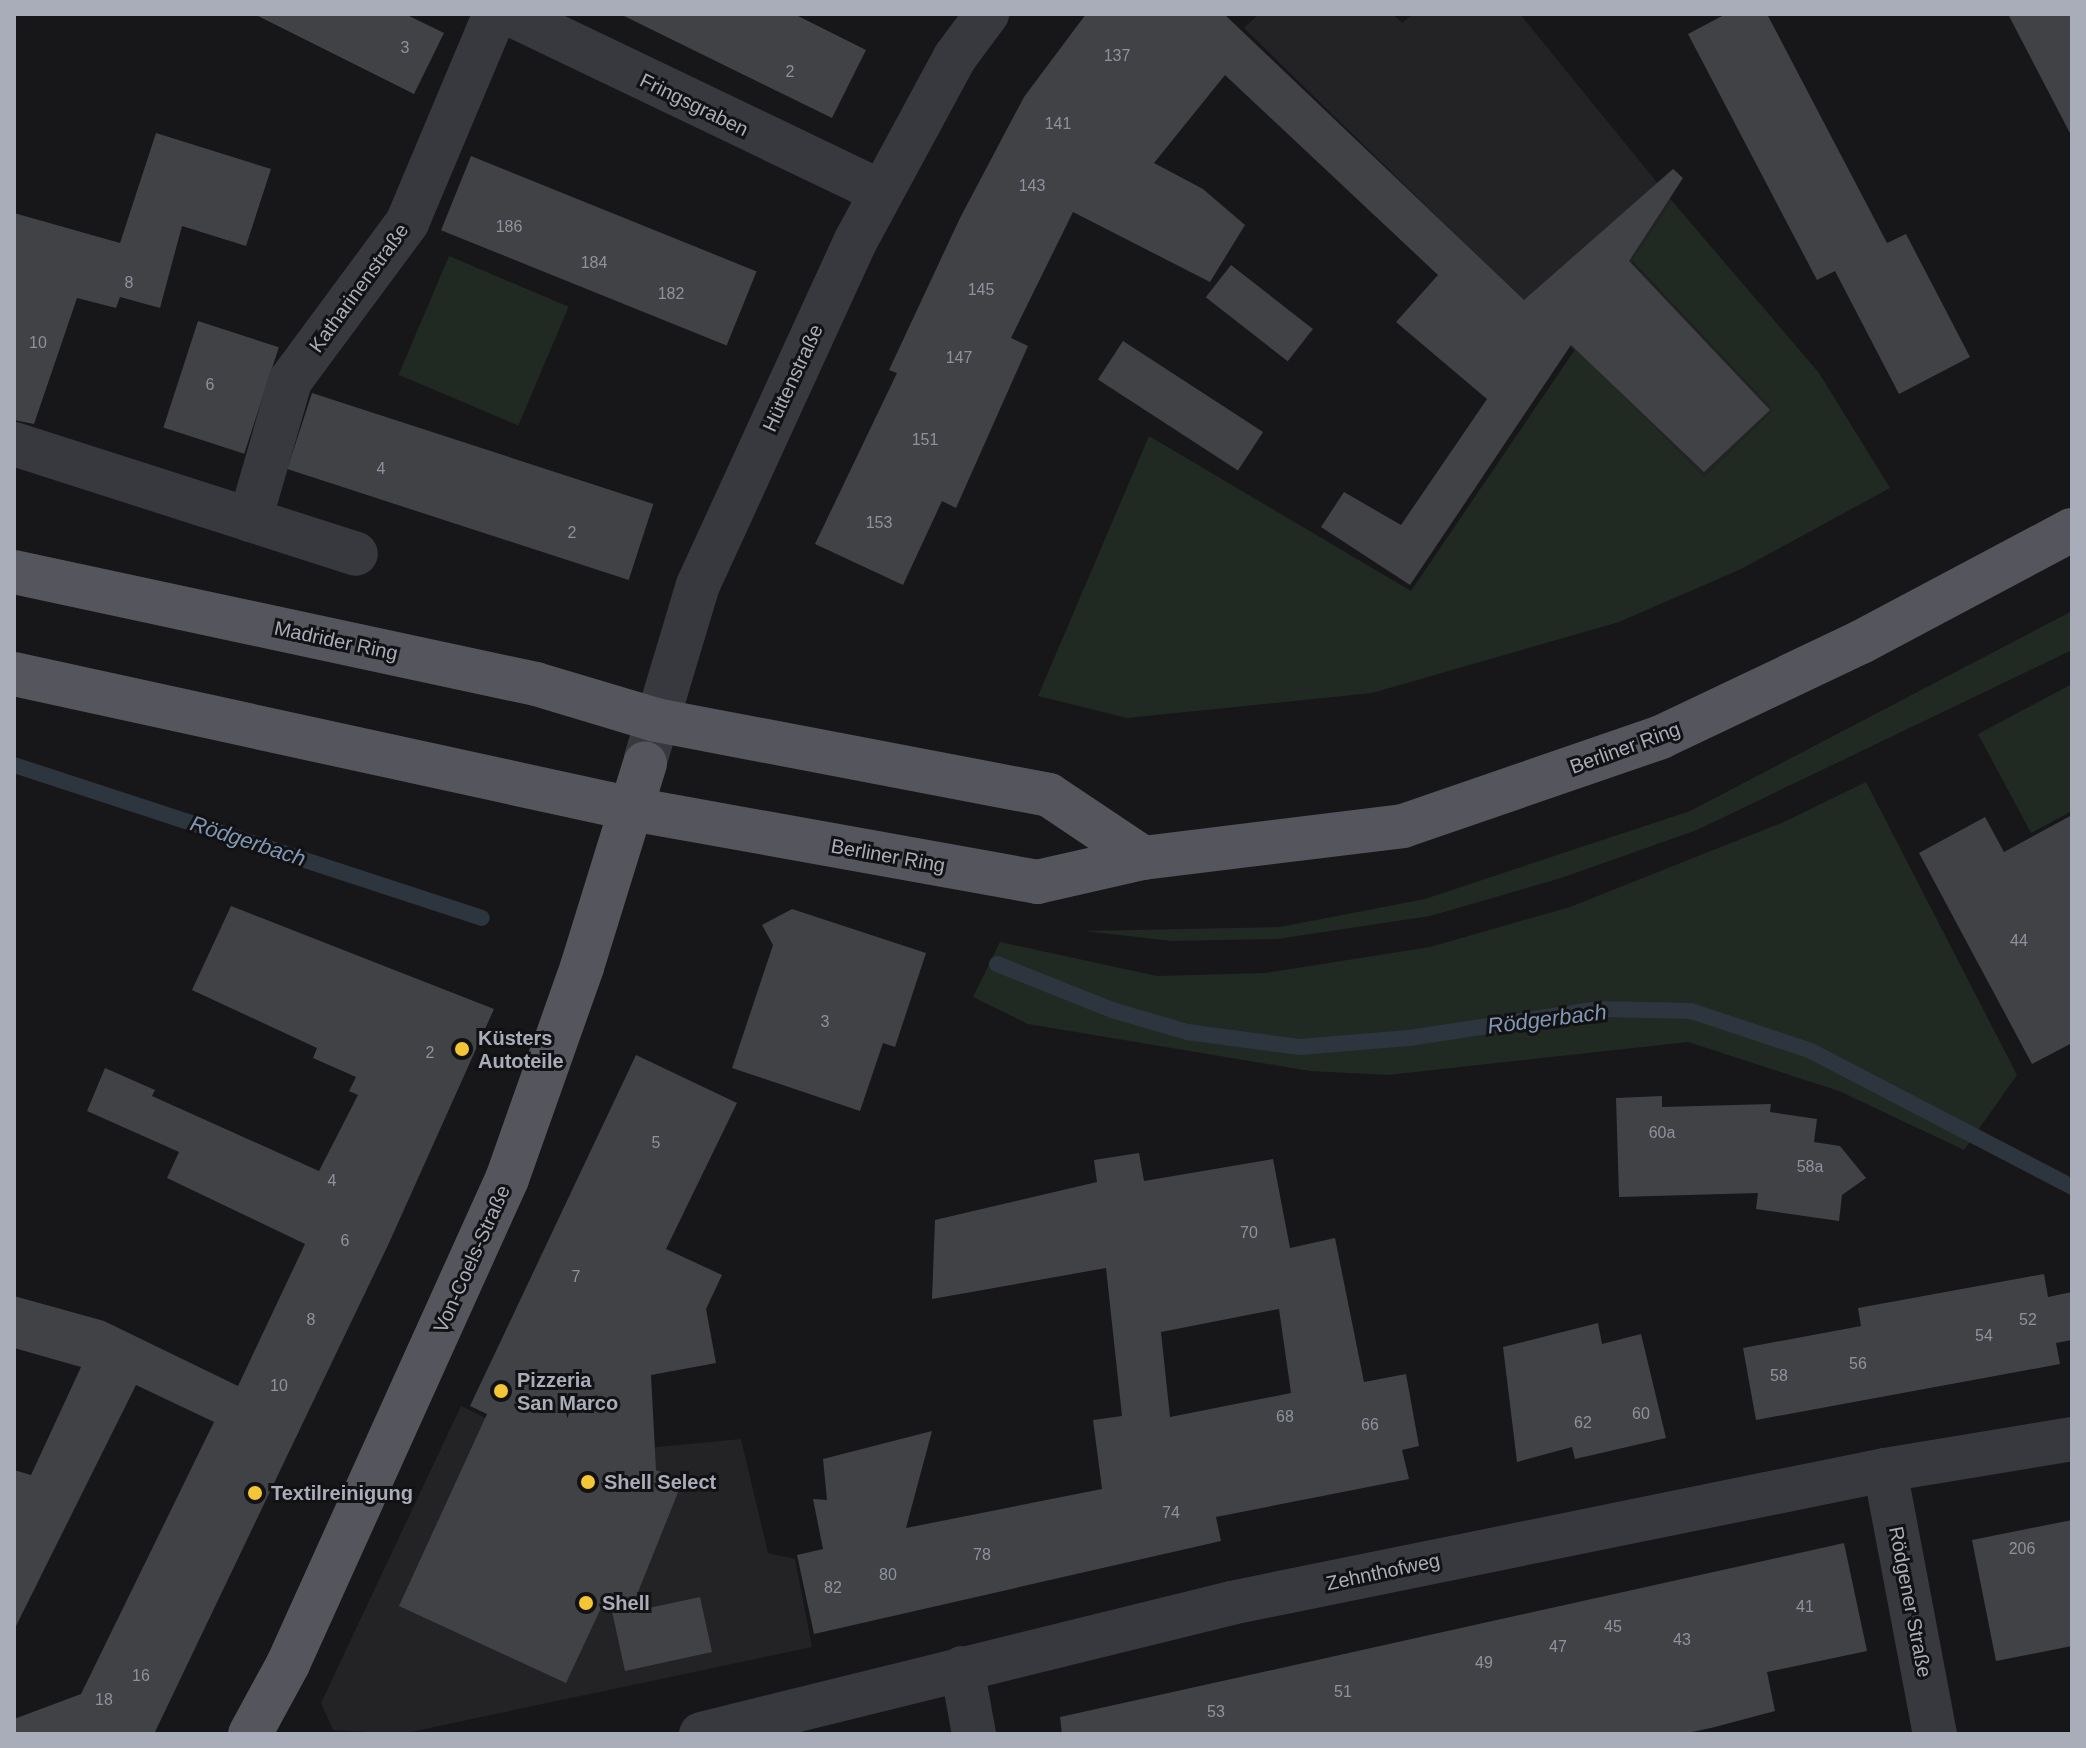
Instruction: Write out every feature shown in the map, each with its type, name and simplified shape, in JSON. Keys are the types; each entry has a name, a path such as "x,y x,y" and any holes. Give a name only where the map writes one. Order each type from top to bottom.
{"main road":[{"name":"Berliner Ring","path":"632,809 1037,882 1143,858 1403,826 1661,737 1861,642 2072,530"},
{"name":"Madrider Ring","path":"14,572 536,684 656,720"},
{"path":"14,674 632,809"},
{"path":"656,720 1049,795 1143,858"},
{"name":"Von-Coels-Straße","path":"250,1734 288,1664 507,1179 645,764"}],"street":[{"name":"Katharinenstraße","path":"250,520 290,381 407,223 495,14"},
{"name":"Fringsgraben","path":"510,14 881,192"},
{"name":"Hüttenstraße","path":"645,764 698,585 881,192 955,57 987,14"},
{"path":"14,444 356,554"},
{"name":"Zehnthofweg","path":"701,1734 1231,1603 1885,1470 2072,1439"},
{"name":"Rödgener Straße","path":"1885,1470 1935,1734"},
{"path":"962,1668 974,1734"}],"shaded area":[{"path":"1259,14 1393,14 1402,23 1413,14 1520,14 1672,201 1632,262 1773,410 1704,477 1244,28"},
{"path":"1672,201 1819,373 1890,488 1741,569 1619,622 1372,693 1127,718 1038,696 1149,436 1411,591 1576,348 1704,477 1773,410 1632,261"},
{"path":"449,256 569,307 518,426 399,375"},
{"path":"2072,611 2072,650 1697,830 1561,878 1430,916 1277,939 1171,941 1085,931 1280,927 1425,899 1690,811"},
{"path":"2072,684 2072,811 2031,833 1978,734"},
{"path":"1866,782 2017,1075 1964,1150 1839,1091 1688,1042 1388,1075 1310,1071 1028,1024 973,997 1000,942 1157,976 1266,973 1430,947 1570,907 1784,822"},
{"name":"Shell","path":"461,1406 562,1456 741,1439 768,1553 795,1559 812,1647 401,1734 333,1730 321,1703"}],"building":[{"path":"254,14 405,14 444,33 414,94"},
{"path":"620,14 794,14 866,50 832,118"},
{"path":"1086,14 1224,14 1524,300 1673,169 1683,178 1629,261 1770,410 1704,472 1571,345 1410,585 1321,527 1344,492 1401,525 1487,399 1396,322 1438,275 1225,75 1154,163 1203,189 1245,225 1210,282 1073,212 1011,338 1028,346 956,508 942,501 903,585 815,544 897,373 889,370 960,218 1024,97"},
{"path":"1726,14 1767,14 1887,243 1906,234 1970,357 1899,394 1835,271 1817,280 1688,34"},
{"path":"2008,14 2072,14 2072,137"},
{"path":"156,133 271,169 246,246 182,226 160,308 120,297 116,308 77,298 34,424 14,420 14,213 120,243"},
{"path":"471,156 757,271 727,346 441,230"},
{"path":"1231,265 1313,329 1288,361 1206,297"},
{"path":"198,321 279,347 244,454 163,428"},
{"path":"1123,341 1263,432 1238,471 1098,380"},
{"path":"312,393 653,504 629,580 287,469"},
{"path":"2072,815 2072,1043 2032,1064 1919,853 1985,817 2004,852"},
{"path":"231,906 494,1009 389,1243 154,1734 14,1734 14,1719 81,1694 214,1422 136,1385 14,1630 14,1470 31,1475 81,1367 14,1348 14,1296 104,1321 238,1386 305,1244 167,1178 179,1152 87,1111 105,1068 155,1090 152,1096 319,1171 358,1095 349,1091 356,1077 313,1058 317,1048 192,990"},
{"path":"792,909 926,953 895,1047 883,1043 860,1111 732,1068 773,945 762,925"},
{"path":"636,1055 737,1103 666,1249 722,1275 706,1309 716,1363 651,1375 656,1470 683,1480 630,1612 700,1597 712,1652 625,1671 608,1593 566,1683 399,1606 487,1414 470,1406"},
{"path":"1662,1096 1662,1107 1771,1104 1770,1112 1817,1119 1814,1142 1840,1146 1866,1178 1842,1195 1839,1221 1756,1209 1758,1193 1619,1197 1616,1098"},
{"path":"1139,1153 1144,1181 1273,1159 1290,1248 1335,1238 1364,1382 1406,1374 1419,1446 1402,1450 1409,1479 1216,1517 1221,1541 814,1634 797,1555 823,1549 813,1499 827,1500 823,1459 932,1431 906,1528 1102,1489 1093,1420 1122,1416 1106,1268 932,1299 935,1220 1097,1182 1094,1160","holes":["1279,1309 1291,1393 1170,1417 1161,1332"]},
{"path":"2044,1274 2048,1297 2072,1292 2072,1340 2056,1343 2060,1364 1756,1420 1743,1348 1861,1326 1858,1308"},
{"path":"1598,1323 1602,1344 1641,1334 1666,1438 1575,1459 1572,1447 1517,1462 1503,1347"},
{"path":"2072,1520 2072,1646 1996,1661 1972,1540"},
{"path":"1844,1543 1867,1651 1767,1672 1775,1711 1711,1728 1682,1734 1062,1734 1060,1717"}],"waterway":[{"name":"Rödgerbach","path":"14,765 482,918"},
{"name":"Rödgerbach","path":"997,964 1112,1010 1187,1032 1299,1047 1409,1038 1599,1009 1691,1011 1811,1051 2072,1187"}],"place":[{"name":"Küsters Autoteile","path":"462,1049"},
{"name":"Pizzeria San Marco","path":"501,1391"},
{"name":"Shell Select","path":"588,1482"},
{"name":"Textilreinigung","path":"255,1493"},
{"name":"Shell","path":"586,1603"}]}
